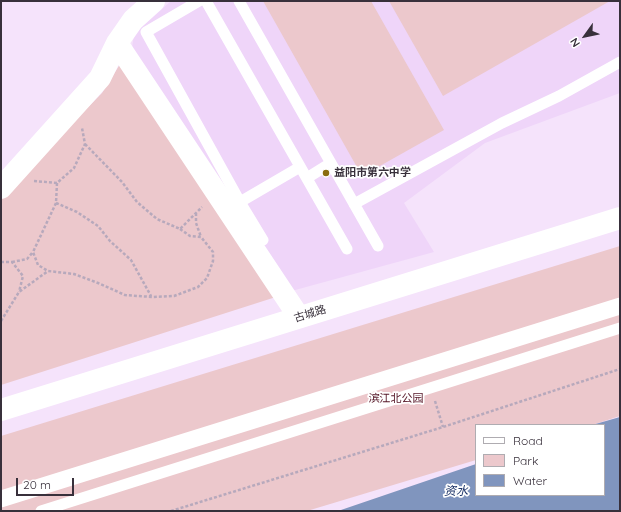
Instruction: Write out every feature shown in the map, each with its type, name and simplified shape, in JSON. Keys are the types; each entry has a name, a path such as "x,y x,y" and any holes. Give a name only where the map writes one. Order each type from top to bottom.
{"street":[{"path":"7,181 100,78 117,43 133,20 154,1"},
{"path":"117,43 298,318"},
{"name":"古城路","path":"1,410 620,218"},
{"path":"1,499 620,306"}],"lane":[{"path":"199,1 146,32 240,202 263,240"},
{"path":"206,1 347,249"},
{"path":"239,1 378,246"},
{"path":"354,204 502,122 559,96 620,62"},
{"path":"307,178 331,163"},
{"path":"240,202 300,167"},
{"path":"40,511 620,328"}],"path":[{"path":"7,181 57,183 74,168 85,144 78,102"},
{"path":"85,144 122,182 137,202 157,219 180,229 190,236 200,237"},
{"path":"1,262 12,262 27,259 33,252 56,202 57,183"},
{"path":"180,229 216,193"},
{"path":"56,202 77,212 98,226 110,241 131,260 152,297"},
{"path":"33,252 38,265 48,271 74,274 125,295 152,297 174,296 198,287 207,278 213,261 213,252 200,237 196,223 196,213"},
{"path":"1,321 19,292 23,276 12,262"},
{"path":"19,292 48,271"},
{"path":"171,511 443,428 620,370"},
{"path":"434,400 443,428"}],"shaded area":[{"name":"益阳市第六中学","path":"171,1 620,1 620,93 485,143 404,203 434,252 288,292 131,55 134,34"}],"green space":[{"path":"263,1 371,1 444,130 362,176"},
{"path":"389,1 610,1 443,96"},
{"path":"122,61 279,296 1,385 1,195 102,93"},
{"name":"滨江北公园","path":"620,246 620,416 595,424 475,424 475,460 307,511 1,511 1,436"}],"water":[{"name":"资水","path":"620,417 620,511 338,511 475,464 475,496 605,496 605,424 596,424"}],"place":[{"name":"益阳市第六中学","path":"326,173"}]}
